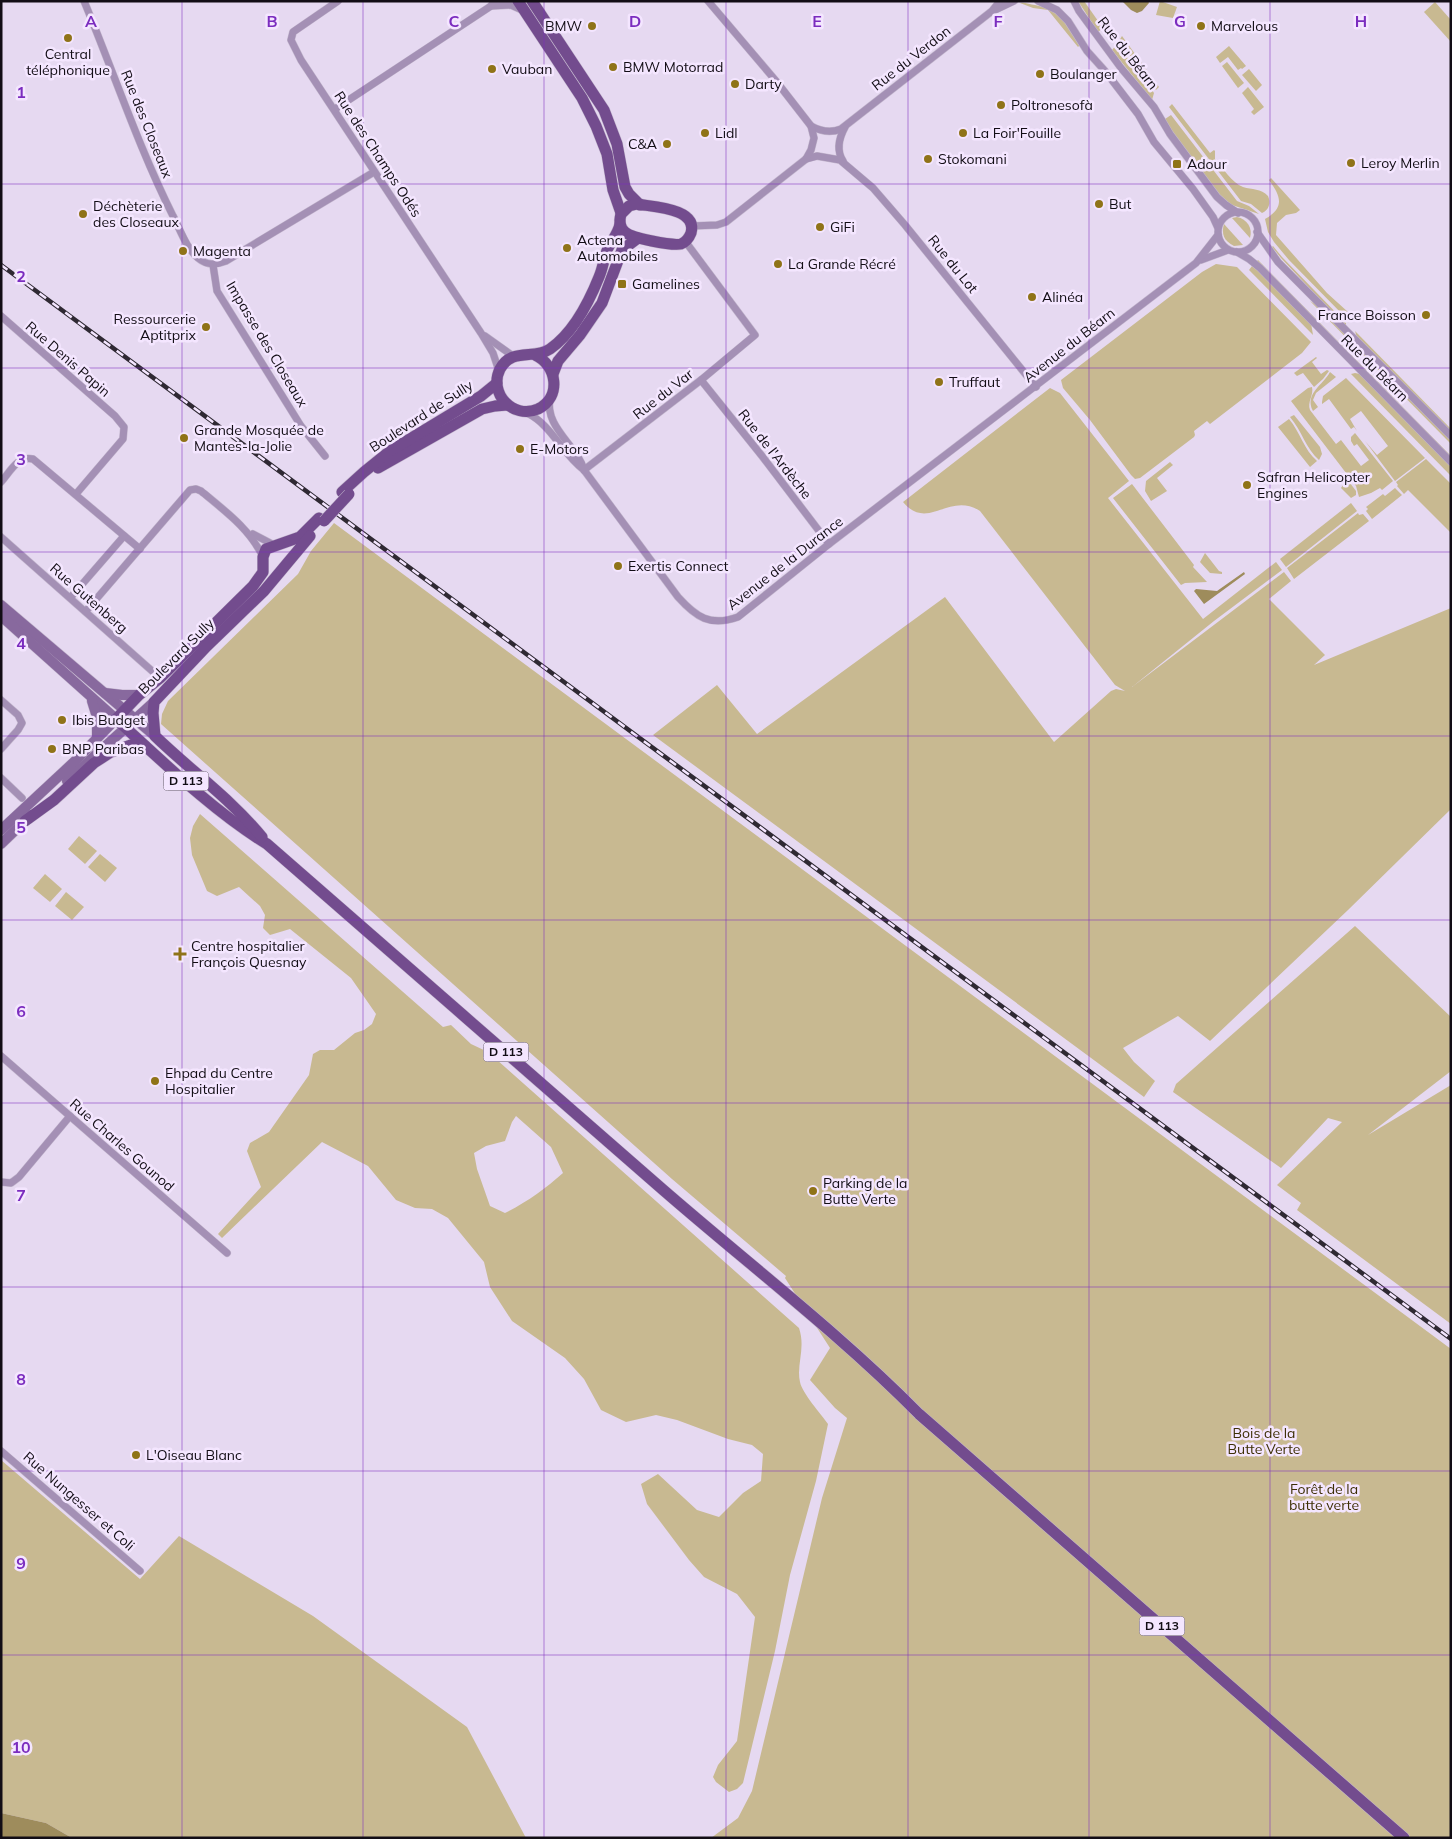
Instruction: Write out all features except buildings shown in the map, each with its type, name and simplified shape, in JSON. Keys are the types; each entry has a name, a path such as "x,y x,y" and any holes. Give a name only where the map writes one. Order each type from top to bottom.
{"main road":[{"path":"534,3 604,110 617,144 625,187 632,198 640,205"},
{"path":"521,6 582,98 601,135 607,154 612,190 621,218 626,233 638,238 672,244 685,241 690,235 692,226 689,219 682,213 631,205 621,218 618,232 608,248 593,291 578,318 560,340 550,348 535,355"},
{"path":"553,374 558,361 580,335 602,303 620,253 638,238"},
{"path":"514,356 522,354 535,355 547,363 553,374 554,386 550,397 540,408 524,411"},
{"name":"Boulevard de Sully","path":"321,520 364,472 390,451 481,396 498,377 504,364 514,356"},
{"path":"498,377 500,395 507,405"},
{"name":"Boulevard de Sully","path":"345,493 390,461 482,409 507,405 524,411"},
{"path":"276,545 286,550 289,557 286,565 272,571 263,560 266,549 276,545 300,537 321,520"},
{"name":"Boulevard Sully","path":"154,702 207,646 264,591 321,520"},
{"name":"Boulevard Sully","path":"116,719 139,694 160,678 253,586 260,577 263,560"},
{"path":"154,702 155,736"},
{"name":"D 113","path":"116,719 228,816 268,844 661,1188 746,1269 886,1390 919,1414 1404,1838"},
{"name":"D 113","path":"155,736 254,826 268,844"},
{"path":"25,821 54,800 94,763 111,752 131,746 145,746"}],"street":[{"name":"Rue des Closeaux","path":"84,1 145,155 166,202 196,256 205,263 213,265"},
{"name":"Rue des Champs Odés","path":"338,1 292,32 291,40 301,60 481,333 493,353 498,377"},
{"path":"708,1 776,81 811,126 816,153 844,162"},
{"name":"Rue du Verdon","path":"845,127 992,11 1000,1"},
{"name":"Rue du Verdon","path":"992,11 1014,1"},
{"name":"Rue du Béarn","path":"1038,1 1057,10 1068,21 1087,51 1105,70 1138,114 1154,142 1198,196 1213,217 1218,231"},
{"name":"Rue du Béarn","path":"1074,1 1122,68 1154,107 1170,134 1212,190 1223,203 1238,213"},
{"path":"335,109 492,4 521,6"},
{"path":"811,126 837,136 841,157 844,162"},
{"path":"806,159 818,133 838,131 845,127"},
{"path":"692,226 717,225 726,222 810,156 834,154 845,127"},
{"name":"Rue du Lot","path":"844,162 885,201 1036,387"},
{"path":"213,265 238,254 374,172"},
{"path":"1238,213 1244,214 1252,220 1257,232 1256,239 1251,247 1242,252 1228,250 1221,244 1218,231 1225,217 1238,213"},
{"name":"Avenue du Béarn","path":"1196,263 1218,231"},
{"name":"Rue du Béarn","path":"1257,232 1278,262 1451,436"},
{"name":"Rue du Var","path":"584,470 701,380 755,335 685,241"},
{"name":"Avenue du Béarn","path":"909,483 1196,263 1228,250"},
{"name":"Rue du Béarn","path":"1237,252 1260,268 1451,462"},
{"name":"Impasse des Closeaux","path":"213,265 217,291 302,426 325,456"},
{"name":"Rue Denis Papin","path":"1,316 119,420 124,427 123,438 76,494"},
{"name":"Rue des Champs Odés","path":"481,333 514,356"},
{"name":"Rue de l'Ardèche","path":"701,380 829,544"},
{"name":"Avenue de la Durance","path":"550,397 552,420 581,460 584,470"},
{"name":"Avenue de la Durance","path":"524,411 542,422 575,464 584,470 678,597 702,619 716,622 729,621 738,617 909,483"},
{"path":"1,482 18,462 29,458 37,460 140,549"},
{"path":"86,611 190,490 199,490 246,530 256,542 263,560"},
{"path":"246,530 276,545"},
{"path":"71,597 124,536"},
{"name":"Rue Gutenberg","path":"1,537 71,597 160,678"},
{"name":"D 113","path":"1,605 155,736"},
{"name":"D 113","path":"1,616 116,719"},
{"path":"104,693 139,694"},
{"path":"87,694 96,709 97,738"},
{"path":"1,700 18,716 22,723 1,749"},
{"name":"Boulevard Sully","path":"1,844 89,760 154,702"},
{"name":"Boulevard Sully","path":"1,830 116,719"},
{"path":"1,778 22,798"},
{"name":"Rue Charles Gounod","path":"1,1056 227,1253"},
{"path":"1,1182 11,1183 19,1178 70,1116"},
{"name":"Rue Nungesser et Coli","path":"1,1451 140,1571"}],"green space":[{"path":"1078,1 1084,1 1103,28 1098,32"},
{"path":"1160,1 1177,7 1173,18 1156,15"},
{"path":"1435,2 1451,20 1451,42 1424,12"},
{"path":"1020,3 1043,7 1057,14 1080,45 1078,47 1048,10 1033,8"},
{"path":"1122,36 1159,87 1156,90 1119,41"},
{"path":"1117,44 1154,93 1152,100 1112,50"},
{"path":"1229,46 1246,66 1242,69 1238,70 1228,57 1220,63 1216,57"},
{"path":"1227,62 1244,83 1238,88 1222,66"},
{"path":"1249,69 1262,85 1256,91 1242,75"},
{"path":"1248,87 1264,107 1254,115 1251,112 1254,109 1242,93"},
{"path":"1172,104 1210,153 1215,151 1215,159 1231,178 1243,187 1259,190 1268,196 1269,204 1266,210 1262,213 1251,204 1241,201 1169,107"},
{"path":"1171,115 1237,201 1249,206 1259,214 1229,204 1219,195 1172,132 1165,119"},
{"path":"1271,178 1300,210 1286,215 1277,223 1276,235 1327,293 1348,312 1347,319 1289,260 1268,232 1265,219 1276,210 1279,201 1276,191 1269,180"},
{"path":"1237,217 1244,220 1248,225 1251,231 1250,238 1232,218"},
{"path":"1224,224 1243,245 1234,246 1228,242 1223,234"},
{"path":"1273,246 1346,323 1346,327 1281,258"},
{"path":"1258,260 1451,456 1451,460 1256,262"},
{"path":"1216,264 1237,267 1311,342 1302,353 1210,424 1207,421 1194,431 1194,437 1140,478 1135,479 1063,388 1061,380 1202,272"},
{"path":"1252,266 1311,323 1313,335 1249,270"},
{"path":"1310,301 1322,308 1451,439 1451,444"},
{"path":"1355,331 1451,429 1451,434 1357,338"},
{"path":"1316,357 1312,362 1321,374 1327,370 1329,371 1314,387 1303,373 1297,376 1294,373"},
{"path":"1330,372 1336,377 1316,393 1313,400 1318,407 1313,411 1311,400 1313,395"},
{"path":"1351,374 1360,374 1451,465 1451,476"},
{"path":"1346,378 1425,458 1395,481 1365,441 1377,455 1388,446 1361,411 1350,419 1357,431 1354,427 1351,429 1329,399 1322,404 1323,396"},
{"path":"1312,387 1309,404 1310,410 1336,444 1341,440 1361,466 1369,460 1357,444 1354,446 1351,441 1351,437 1355,433 1393,481 1382,490 1380,488 1359,497 1356,486 1291,401"},
{"path":"1050,388 1060,393 1129,481 1108,498 1203,619 1276,562 1282,570 1214,621 1132,687 1284,572 1291,581 1269,599 1325,655 1314,665 1451,608 1451,809 1210,1041 1178,1016 1123,1048 1134,1062 1155,1081 1144,1097 653,735 717,685 757,734 945,597 1054,742 1111,691 1116,689 1125,691 1115,685 980,511 969,506 958,505 930,513 921,513 912,510 903,502"},
{"path":"1294,415 1320,447 1322,454 1319,460 1311,451 1290,417"},
{"path":"1289,419 1309,452 1317,461 1310,467 1278,427"},
{"path":"1426,459 1451,484 1451,533 1408,490 1404,494 1397,486 1396,482"},
{"path":"1170,462 1173,465 1157,478 1167,491 1151,501 1145,491 1146,481"},
{"path":"1347,479 1356,491 1356,495 1351,498 1341,488"},
{"path":"1132,484 1194,565 1193,567 1207,582 1185,583 1181,585 1113,498"},
{"path":"1395,488 1402,495 1372,519 1366,511 1368,509 1366,507 1383,494 1385,496"},
{"path":"1351,503 1357,511 1286,567 1280,559"},
{"path":"1358,513 1359,515 1363,514 1369,521 1294,579 1287,568"},
{"name":"Bois de la Butte Verte","path":"334,523 1451,1349 1451,1838 711,1838 738,1818 752,1791 822,1498 847,1418 835,1408 810,1380 830,1348 785,1278 786,1276 672,1179 161,724 162,714 168,701 298,574 311,551"},
{"path":"1205,553 1222,574 1210,573 1200,562"},
{"path":"200,814 443,1027 451,1025 471,1044 488,1052 799,1328 802,1343 799,1369 801,1387 828,1424 816,1481 790,1575 775,1651 743,1783 737,1789 729,1792 716,1782 713,1777 718,1765 737,1741 755,1617 737,1594 704,1577 689,1560 647,1504 641,1484 658,1474 697,1510 719,1517 743,1493 761,1481 763,1454 752,1445 728,1439 677,1420 656,1415 626,1422 601,1410 584,1379 565,1358 512,1321 490,1287 484,1262 448,1218 432,1209 415,1208 396,1200 368,1166 322,1142 222,1238 218,1234 261,1187 247,1151 250,1143 269,1132 309,1075 313,1054 320,1050 334,1050 355,1033 364,1030 372,1024 376,1014 351,978 290,929 270,935 263,928 265,915 260,906 239,887 217,896 207,891 192,855 190,838 193,826","holes":["516,1116 551,1147 563,1173 536,1195 505,1213 490,1206 477,1169 474,1153 486,1146 505,1141"]},
{"path":"79,836 97,851 85,864 68,849"},
{"path":"100,854 117,868 105,882 88,867"},
{"path":"45,874 62,889 50,902 33,888"},
{"path":"66,892 84,907 72,920 55,906"},
{"path":"1355,926 1451,1017 1451,1071 1368,1135 1451,1085 1451,1324 1297,1210 1301,1203 1277,1185 1342,1122 1328,1118 1281,1168 1173,1092 1176,1084"},
{"path":"1,1460 140,1579 179,1536 313,1616 467,1727 526,1838 72,1838 46,1823 1,1813"}],"shaded area":[{"path":"1122,1 1148,1 1149,3 1142,11 1137,13"},
{"path":"1244,572 1245,574 1204,604 1194,591 1196,589 1217,591"},
{"path":"1,1813 46,1823 72,1838 1,1838"}],"railway":[{"path":"1,265 1451,1339"}],"place":[{"name":"BMW","path":"592,26"},
{"name":"Marvelous","path":"1201,26"},
{"name":"Central téléphonique","path":"68,38"},
{"name":"BMW Motorrad","path":"613,67"},
{"name":"Vauban","path":"492,69"},
{"name":"Boulanger","path":"1040,74"},
{"name":"Darty","path":"735,84"},
{"name":"Poltronesofà","path":"1001,105"},
{"name":"Lidl","path":"705,133"},
{"name":"La Foir'Fouille","path":"963,133"},
{"name":"C&A","path":"667,144"},
{"name":"Stokomani","path":"928,159"},
{"name":"Leroy Merlin","path":"1351,163"},
{"name":"Adour","path":"1177,164"},
{"name":"But","path":"1099,204"},
{"name":"Déchèterie des Closeaux","path":"83,214"},
{"name":"GiFi","path":"820,227"},
{"name":"Actena Automobiles","path":"567,248"},
{"name":"Magenta","path":"183,251"},
{"name":"La Grande Récré","path":"778,264"},
{"name":"Gamelines","path":"622,284"},
{"name":"Alinéa","path":"1032,297"},
{"name":"France Boisson","path":"1426,315"},
{"name":"Ressourcerie Aptitprix","path":"206,327"},
{"name":"Truffaut","path":"939,382"},
{"name":"Grande Mosquée de Mantes-la-Jolie","path":"184,438"},
{"name":"E-Motors","path":"520,449"},
{"name":"Safran Helicopter Engines","path":"1247,485"},
{"name":"Exertis Connect","path":"618,566"},
{"name":"Ibis Budget","path":"62,720"},
{"name":"BNP Paribas","path":"52,749"},
{"name":"Centre hospitalier François Quesnay","path":"180,954"},
{"name":"Ehpad du Centre Hospitalier","path":"155,1081"},
{"name":"Parking de la Butte Verte","path":"813,1191"},
{"name":"L'Oiseau Blanc","path":"136,1455"}],"park label":[{"name":"Forêt de la butte verte","path":"1324,1498"}]}
